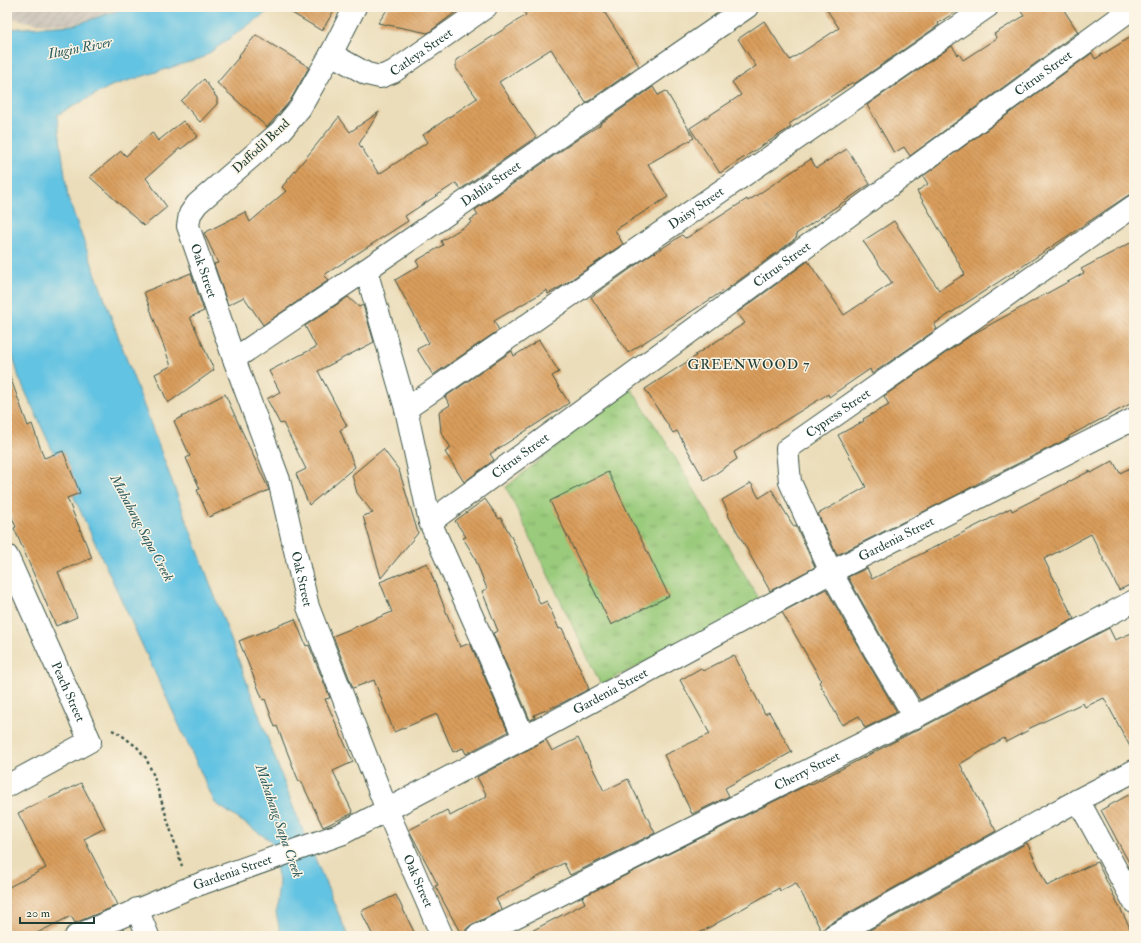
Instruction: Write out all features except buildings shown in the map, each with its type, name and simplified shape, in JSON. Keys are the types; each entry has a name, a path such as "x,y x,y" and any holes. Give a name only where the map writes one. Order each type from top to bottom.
{"street":[{"name":"Daffodil Bend","path":"190,214 197,204 281,131 300,108 331,54 355,7"},
{"name":"Catleya Street","path":"331,54 367,74 380,78 393,72 486,7"},
{"name":"Dahlia Street","path":"234,359 366,270 747,7"},
{"name":"Daisy Street","path":"406,409 987,7"},
{"name":"Citrus Street","path":"430,522 1134,7"},
{"name":"Cypress Street","path":"915,716 874,649 831,572 790,482 787,449 1134,206"},
{"name":"Oak Street","path":"190,214 188,226 234,359 279,480 308,607 387,810 442,936"},
{"path":"366,270 406,409 430,522 524,738"},
{"name":"Gardenia Street","path":"76,936 189,888 341,834 524,738 831,572 1134,419"},
{"name":"Peach Street","path":"7,556 90,741 7,786"},
{"name":"Cherry Street","path":"477,936 915,716 1134,601"},
{"path":"833,936 1078,800 1134,771"},
{"path":"1078,800 1134,902"},
{"path":"137,909 148,936"}],"path":[{"path":"83,726 108,728 120,734 137,746 146,758 153,774 189,888"}],"shaded area":[{"path":"7,7 126,7 114,13 71,24 34,23 7,17"}],"green space":[{"path":"630,387 667,444 761,602 601,685 506,487"}],"water":[{"path":"129,7 274,7 202,58 111,86 57,115 68,198 294,809 348,936 281,936 276,912 279,881 271,841 215,803 19,378 7,334 7,29 74,25"}],"district":[{"name":"GREENWOOD 7","path":"749,364"}],"water label":[{"name":"Ilugin River","path":"80,48"},
{"name":"Mahabang Sapa Creek","path":"142,528"},
{"name":"Mahabang Sapa Creek","path":"279,821"}]}
